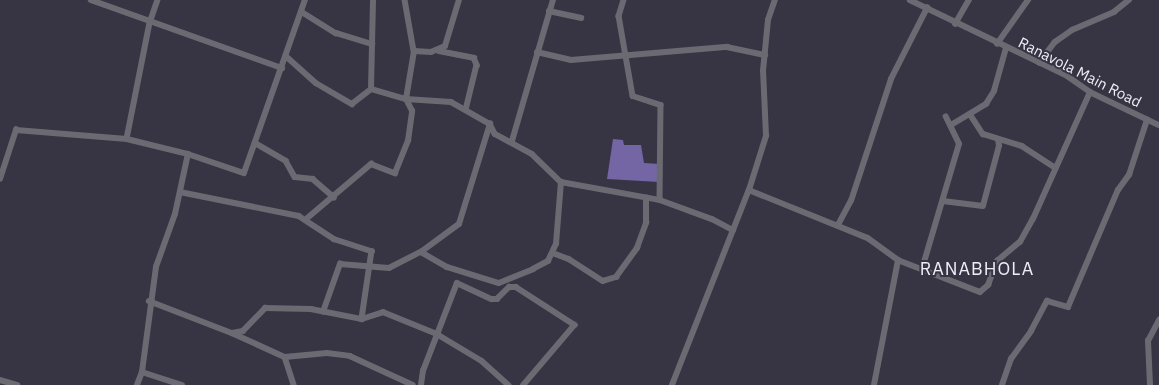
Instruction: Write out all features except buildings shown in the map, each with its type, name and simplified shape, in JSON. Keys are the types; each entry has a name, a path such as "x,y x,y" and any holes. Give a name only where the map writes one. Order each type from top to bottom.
{"street":[{"path":"91,0 150,23 282,68"},
{"path":"127,139 150,23 158,0"},
{"path":"0,179 16,130 127,139 188,154 244,173 305,0"},
{"path":"371,89 373,0"},
{"path":"305,220 371,164 395,173 408,141 412,111 406,99 414,51 405,0"},
{"path":"439,51 445,46 459,0"},
{"path":"512,142 536,52 553,0"},
{"path":"624,0 619,16 629,57 634,96 660,105 660,200"},
{"path":"672,385 749,190 766,136 765,55 768,20 774,0"},
{"name":"Ranavola Main Road","path":"910,0 955,24 1066,75 1090,92 1159,125"},
{"path":"955,24 968,0"},
{"path":"997,44 1028,0"},
{"path":"1039,63 1055,42 1072,30 1114,12 1129,0"},
{"path":"838,225 851,201 891,79 927,8"},
{"path":"549,11 581,18"},
{"path":"302,12 336,33 372,44"},
{"path":"536,52 571,60 727,48 765,55"},
{"path":"952,125 984,106 994,91 1006,48"},
{"path":"414,51 439,51 474,58 477,65 466,110"},
{"path":"286,56 316,83 352,104 371,89"},
{"path":"371,89 406,99 451,102 490,124 495,134 532,154 561,182 660,200 712,218 733,230"},
{"path":"749,190 868,238 898,260 980,292 988,285 997,261 1020,242 1090,92"},
{"path":"970,114 983,134 1022,146 1054,167"},
{"path":"922,270 959,144 952,125 946,117"},
{"path":"1002,385 1011,359 1031,332 1047,302 1068,307 1118,190 1129,175 1147,120"},
{"path":"323,312 340,264 369,268 389,268 422,252 459,224 490,124"},
{"path":"942,202 983,206 999,146 998,140"},
{"path":"255,143 286,161 295,176 314,179 334,197"},
{"path":"137,385 142,372 149,301 156,267 180,192 188,154"},
{"path":"422,252 447,268 500,283 548,262 552,253 561,182"},
{"path":"180,192 261,206 305,220 334,239 372,251 362,319"},
{"path":"552,253 569,259 603,281 616,277 637,248 646,223 646,198"},
{"path":"874,385 898,260"},
{"path":"421,385 437,334 452,300 456,283 492,299 498,298 509,287 516,287 575,325 524,385"},
{"path":"149,301 232,333 285,357 327,352 350,356 413,385"},
{"path":"232,333 243,331 265,308 323,312 362,319 383,312 437,334 482,361 509,385"},
{"path":"1150,385 1148,341 1159,320"},
{"path":"285,357 294,385"},
{"path":"142,372 182,385"},
{"path":"0,380 17,385"}],"shaded area":[{"path":"613,139 623,140 624,145 641,145 644,163 660,164 659,182 607,179"}],"district":[{"name":"RANABHOLA","path":"977,269"}]}
